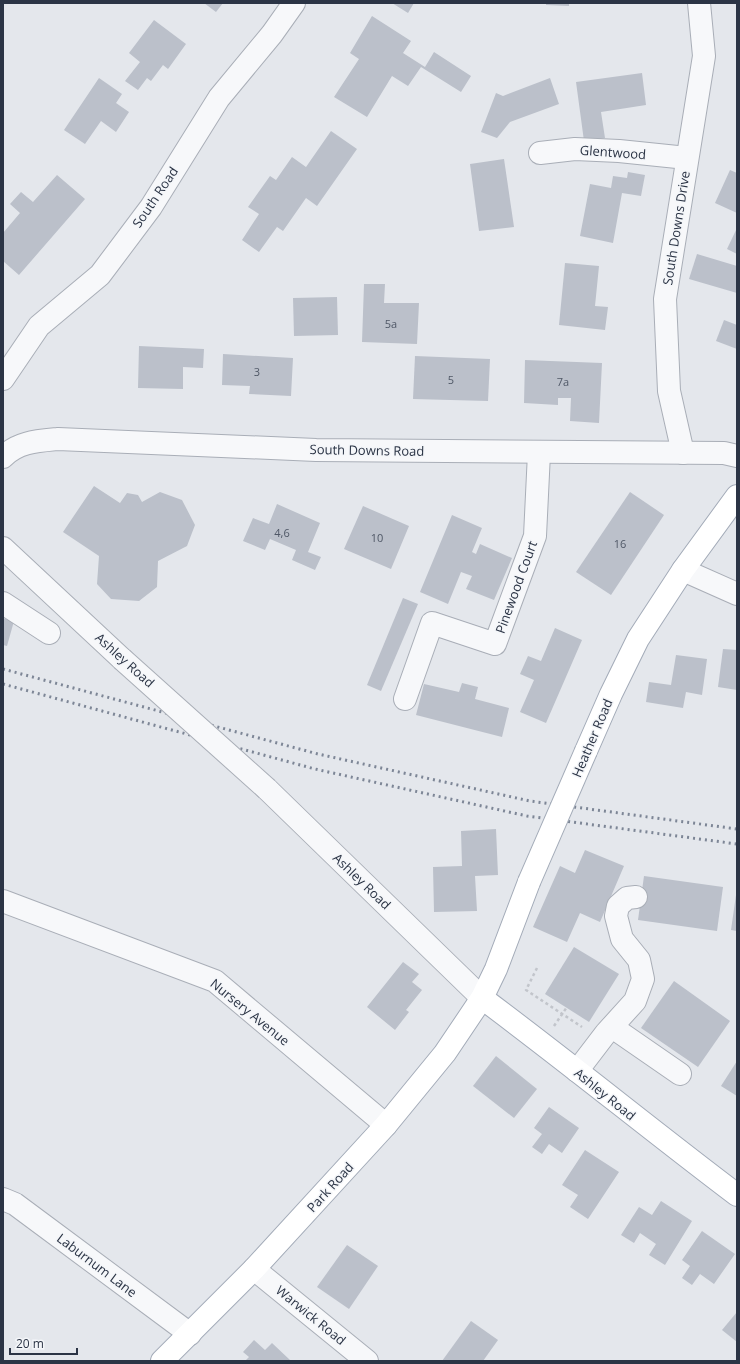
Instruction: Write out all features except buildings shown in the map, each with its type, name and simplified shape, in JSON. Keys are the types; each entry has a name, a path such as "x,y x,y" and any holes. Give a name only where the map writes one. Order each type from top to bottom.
{"main road":[{"name":"Heather Road","path":"482,998 496,969 529,882 610,694 638,639 683,570 737,496"},
{"name":"Ashley Road","path":"482,998 737,1195"},
{"name":"Park Road","path":"162,1361 254,1269 386,1125 445,1052 482,998"}],"street":[{"name":"South Road","path":"3,378 39,326 100,275 151,207 219,98 272,34 294,3"},
{"name":"South Downs Drive","path":"683,453 669,391 665,299 704,56 699,3"},
{"name":"Glentwood","path":"540,153 575,149 619,151 687,158"},
{"name":"South Downs Road","path":"6,448 30,442 58,439 316,450 539,453 724,453 737,456"},
{"name":"Pinewood Court","path":"405,699 432,623 495,644 535,536 539,453"},
{"name":"Ashley Road","path":"3,548 122,659 267,789 482,998"},
{"path":"683,570 737,594"},
{"path":"3,603 49,633"},
{"path":"577,1071 635,1001 643,979 639,960 622,939 616,916 618,906 627,898 636,897"},
{"name":"Nursery Avenue","path":"3,901 216,981 386,1125"},
{"path":"607,1033 680,1074"},
{"name":"Laburnum Lane","path":"3,1199 15,1204 190,1334"},
{"name":"Warwick Road","path":"254,1269 367,1361"}],"path":[{"path":"538,968 526,990 561,1015 607,1033"}],"railway":[{"path":"3,669 318,754 530,801 737,829"},
{"path":"3,684 315,769 527,816 737,844"}]}
